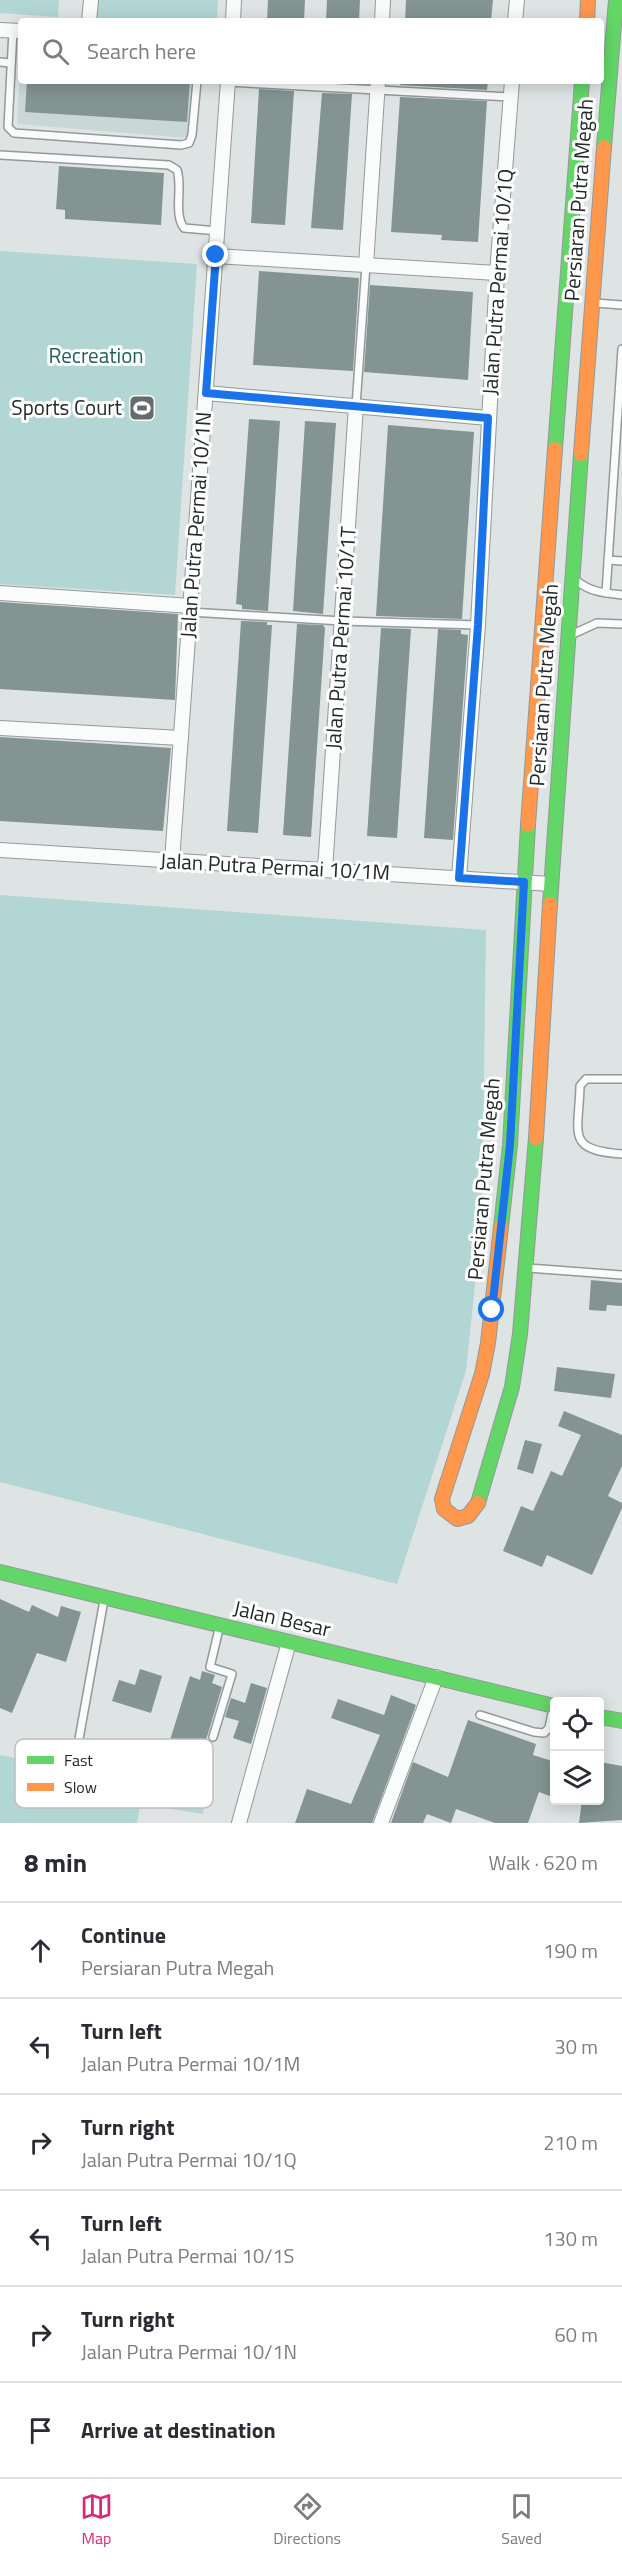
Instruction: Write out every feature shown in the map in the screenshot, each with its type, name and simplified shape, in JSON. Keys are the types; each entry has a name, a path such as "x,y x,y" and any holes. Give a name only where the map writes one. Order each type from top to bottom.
{"street":[{"path":"90,18 91,0"},
{"path":"233,18 234,0"},
{"path":"382,18 383,0"},
{"path":"515,18 517,0"},
{"path":"586,18 588,0"},
{"name":"Persiaran Putra Megah","path":"582,84 524,882 510,1145 492,1323 482,1374 442,1499 444,1509 457,1519 467,1518 474,1510 512,1387 520,1334 536,1143 551,884 592,303 616,64 616,0"},
{"name":"Jalan Putra Permai 10/1N","path":"172,861 228,84"},
{"name":"Jalan Putra Permai 10/1Q","path":"459,878 478,625 497,273 512,84"},
{"path":"366,265 378,86"},
{"path":"216,255 497,273"},
{"path":"206,393 488,418"},
{"name":"Jalan Putra Permai 10/1T","path":"325,870 356,406"},
{"path":"0,593 190,609"},
{"path":"0,728 181,738"},
{"name":"Jalan Putra Permai 10/1M","path":"0,850 551,884"},
{"name":"Jalan Besar","path":"0,1572 220,1627 550,1704"},
{"path":"239,1823 289,1642"},
{"path":"381,1823 436,1677"},
{"path":"604,1718 622,1721"}],"lane":[{"path":"12,31 8,128 14,133 181,145 189,143 192,135 197,84"},
{"path":"0,62 10,63"},
{"path":"303,84 378,86 512,97"},
{"path":"0,155 169,165 177,170 181,180 181,223 184,228 218,231"},
{"path":"356,406 366,265"},
{"path":"592,303 622,304"},
{"path":"603,593 608,560 622,349"},
{"path":"608,560 622,561"},
{"path":"573,577 585,587 603,593 622,595"},
{"path":"190,609 342,621 478,625"},
{"path":"568,637 580,629 597,623 622,624"},
{"path":"622,1079 597,1078 586,1080 580,1086 578,1138 585,1147 596,1152 622,1154"},
{"path":"525,1268 622,1275"},
{"path":"79,1739 105,1598"},
{"path":"213,1737 232,1674 210,1667 220,1627"},
{"path":"480,1715 534,1732 544,1733 550,1723"}],"shaded area":[{"path":"19,84 194,84 187,138 17,124"}],"green space":[{"path":"0,0 59,0 58,17 0,13"},
{"path":"95,0 218,0 217,18 94,18"},
{"name":"Recreation","path":"0,251 197,264 175,595 0,584"},
{"path":"0,895 486,930 482,1218 466,1371 397,1584 0,1482"},
{"path":"0,1755 15,1758 15,1808 140,1808 137,1823 0,1823"},
{"path":"165,1808 204,1808 203,1814"}],"building":[{"path":"268,0 305,0 304,18 267,18"},
{"path":"327,0 360,0 359,18 326,18"},
{"path":"406,0 493,0 491,18 405,18"},
{"path":"27,84 190,84 187,122 25,112"},
{"path":"400,84 488,84 487,90"},
{"path":"259,89 294,91 285,225 251,223"},
{"path":"322,93 352,94 343,230 311,228"},
{"path":"400,97 487,101 478,242 441,240 442,235 391,232"},
{"path":"59,166 164,173 161,225 65,219 65,210 56,209"},
{"path":"259,271 359,278 353,371 253,365"},
{"path":"370,285 473,292 468,380 364,372"},
{"path":"249,419 280,421 268,611 242,609 242,605 236,604"},
{"path":"305,421 336,423 323,614 293,611"},
{"path":"388,425 474,432 462,619 376,616"},
{"path":"0,602 178,614 175,700 0,689"},
{"path":"241,621 267,622 267,625 272,625 258,833 227,831"},
{"path":"297,624 323,625 325,628 311,837 283,835"},
{"path":"381,628 411,629 397,838 367,836"},
{"path":"438,629 461,630 461,634 468,635 453,840 424,838"},
{"path":"0,737 171,748 163,831 0,821"},
{"path":"591,1280 622,1283 622,1306 607,1305 606,1311 589,1310"},
{"path":"557,1367 615,1374 611,1398 554,1391"},
{"path":"564,1411 622,1435 622,1466 608,1496 622,1503 622,1508 592,1575 547,1555 542,1567 503,1551 521,1506 533,1511 551,1471 562,1476 581,1435 558,1426"},
{"path":"525,1440 542,1444 533,1474 517,1469"},
{"path":"0,1599 29,1612 32,1605 58,1617 61,1606 81,1612 66,1662 37,1653 12,1713 0,1708"},
{"path":"140,1669 162,1676 151,1713 112,1701 119,1680 135,1685"},
{"path":"202,1671 215,1675 212,1683 222,1687 206,1739 170,1739 190,1676 200,1680"},
{"path":"251,1683 267,1688 251,1744 233,1738 239,1721 225,1717 231,1698 245,1703"},
{"path":"391,1695 416,1705 372,1823 295,1823 307,1789 351,1804 380,1735 331,1718 338,1699 384,1715"},
{"path":"468,1720 536,1744 533,1755 550,1760 550,1796 539,1792 528,1823 495,1823 456,1809 451,1823 427,1814 423,1823 391,1823 413,1762 448,1777"},
{"path":"604,1763 622,1766 622,1820 579,1823 581,1805 604,1805"}],"traffic: fast":[{"path":"604,147 616,0"},
{"path":"555,449 582,84"},
{"path":"550,904 581,454"},
{"path":"501,1227 510,1145 528,825"},
{"path":"478,1503 512,1387 520,1334 536,1138"},
{"path":"0,1572 550,1705"},
{"path":"604,1718 622,1721"}],"traffic: slow":[{"path":"587,18 588,0"},
{"path":"581,454 604,147"},
{"path":"528,825 555,449"},
{"path":"536,1138 550,904"},
{"path":"478,1503 468,1516 457,1519 444,1509 442,1499 482,1374 488,1343 501,1227"}],"place":[{"name":"Sports Court","path":"142,408"}],"route":[{"path":"216,255 206,393 488,418 478,625 459,878 524,882 510,1145 492,1310"}]}
